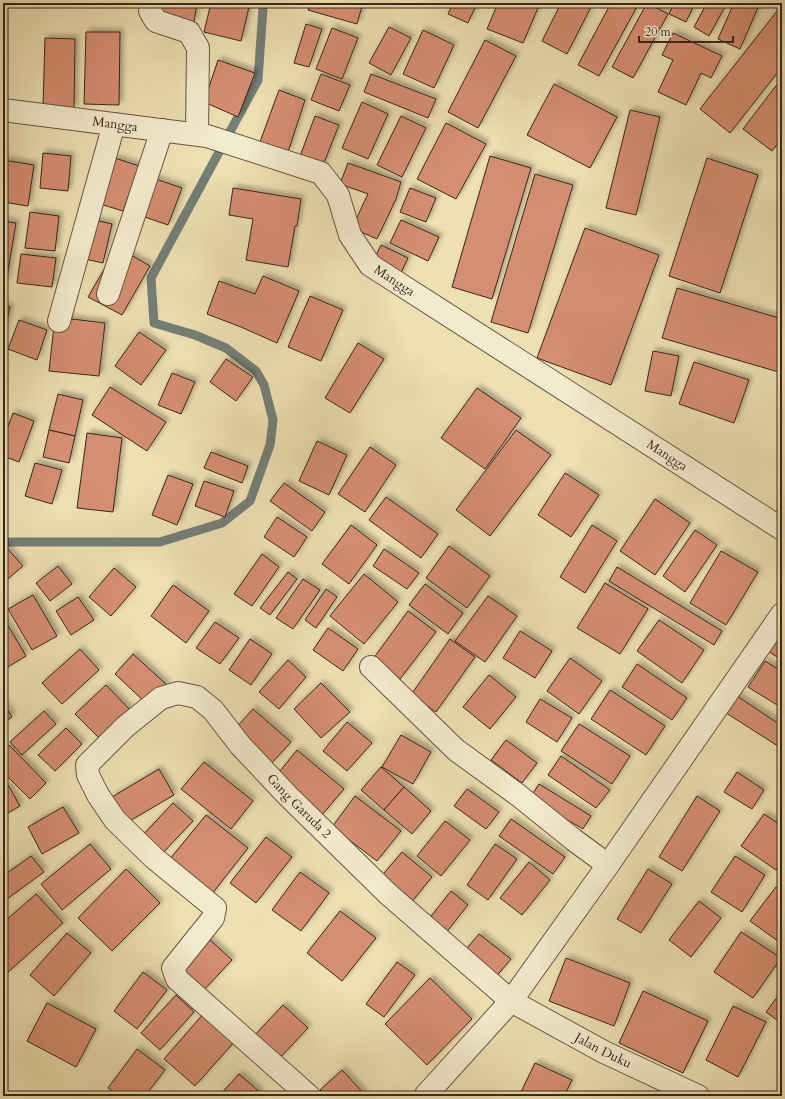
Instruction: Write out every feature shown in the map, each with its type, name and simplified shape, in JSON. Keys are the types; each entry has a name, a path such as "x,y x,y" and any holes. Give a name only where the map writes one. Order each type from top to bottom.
{"street":[{"path":"151,3 150,11 156,21 189,32 198,48 202,135"},
{"name":"Mangga","path":"3,110 202,135 321,173 338,195 350,235 370,266 782,529"},
{"path":"59,321 114,124"},
{"path":"108,294 162,130"},
{"path":"425,1096 511,1001 608,865 782,614"},
{"path":"372,667 456,750 518,795 608,865"},
{"name":"Gang Garuda 2","path":"309,1096 177,979 173,968 212,918 215,908 154,858 115,820 98,795 88,775 88,765 126,727 162,698 178,693 197,696 212,710 240,745 288,796 388,894 511,1001"},
{"name":"Jalan Duku","path":"511,1001 604,1052 698,1096"}],"building":[{"path":"161,3 197,3 194,22 160,14"},
{"path":"211,3 250,3 241,41 204,32"},
{"path":"310,3 363,3 357,24 308,10"},
{"path":"453,3 477,3 468,23 448,14"},
{"path":"498,3 540,3 523,43 487,29"},
{"path":"561,3 584,3 591,7 567,54 542,41"},
{"path":"611,3 639,3 599,76 578,65"},
{"path":"647,3 668,14 633,78 612,67"},
{"path":"674,3 695,3 686,22 669,14"},
{"path":"707,3 727,3 709,36 694,27"},
{"path":"734,3 760,3 740,49 718,39"},
{"path":"778,10 782,12 782,67 730,133 700,109"},
{"path":"306,24 322,29 309,67 294,63"},
{"path":"389,27 411,38 391,75 369,63"},
{"path":"332,28 358,38 342,79 316,69"},
{"path":"423,30 454,45 434,88 403,74"},
{"path":"86,32 120,32 119,105 84,104"},
{"path":"673,33 722,56 711,78 701,73 686,105 658,92 673,60 662,55"},
{"path":"45,38 75,39 74,108 43,107"},
{"path":"485,40 516,56 478,128 448,112"},
{"path":"218,60 255,73 238,117 204,102"},
{"path":"321,74 350,85 339,111 311,100"},
{"path":"371,74 436,99 428,118 364,92"},
{"path":"782,78 782,138 772,151 743,129"},
{"path":"554,84 617,117 590,168 527,135"},
{"path":"279,90 305,100 288,152 260,142"},
{"path":"362,102 388,114 368,159 342,148"},
{"path":"630,110 660,117 636,215 606,208"},
{"path":"315,116 339,125 322,168 299,159"},
{"path":"401,116 426,128 402,177 377,165"},
{"path":"446,123 486,144 456,199 417,179"},
{"path":"43,153 71,156 68,191 40,188"},
{"path":"490,156 531,168 492,299 452,287"},
{"path":"115,158 139,166 123,211 100,204"},
{"path":"707,158 758,175 720,293 669,276"},
{"path":"3,160 34,165 28,206 3,202"},
{"path":"348,163 401,182 396,199 377,239 352,228 368,194 340,184"},
{"path":"535,174 573,185 528,333 491,322"},
{"path":"144,175 182,188 168,225 130,212"},
{"path":"233,188 301,199 288,267 246,260 253,219 229,215"},
{"path":"410,188 436,198 426,222 400,212"},
{"path":"30,212 59,216 55,251 25,248"},
{"path":"95,220 112,224 103,263 85,259"},
{"path":"401,220 439,237 428,261 390,243"},
{"path":"3,221 16,223 6,283 3,282"},
{"path":"585,228 659,255 611,385 537,358"},
{"path":"381,245 408,258 399,277 372,264"},
{"path":"117,247 150,266 122,315 88,297"},
{"path":"21,254 56,258 52,287 17,283"},
{"path":"263,276 299,291 277,343 207,314 219,281 255,294"},
{"path":"677,288 782,319 782,373 662,338"},
{"path":"310,296 343,310 321,361 288,347"},
{"path":"3,305 10,307 3,338"},
{"path":"55,317 105,323 99,376 49,371"},
{"path":"19,320 47,330 37,360 8,349"},
{"path":"139,332 166,350 141,385 115,366"},
{"path":"358,343 384,359 350,413 325,398"},
{"path":"653,351 679,356 671,396 645,391"},
{"path":"226,359 253,377 236,401 210,382"},
{"path":"694,362 749,380 734,423 679,404"},
{"path":"172,373 195,382 181,414 158,405"},
{"path":"110,387 166,422 147,451 92,415"},
{"path":"477,388 521,418 485,469 441,438"},
{"path":"58,394 83,400 75,436 49,430"},
{"path":"13,413 34,421 19,462 3,456 3,440"},
{"path":"49,430 75,436 69,463 43,457"},
{"path":"516,430 551,455 490,536 456,510"},
{"path":"87,433 122,438 113,512 77,508"},
{"path":"317,441 347,455 329,495 299,481"},
{"path":"370,447 396,465 365,512 338,494"},
{"path":"211,452 248,466 242,483 204,468"},
{"path":"35,463 62,470 52,504 25,496"},
{"path":"565,473 599,495 571,537 538,515"},
{"path":"168,475 193,484 177,525 152,515"},
{"path":"204,481 234,491 225,517 195,506"},
{"path":"284,483 325,512 312,531 270,501"},
{"path":"386,497 438,534 421,558 369,520"},
{"path":"655,499 690,523 655,575 620,551"},
{"path":"277,517 307,537 294,557 264,537"},
{"path":"351,525 377,545 349,584 322,564"},
{"path":"592,525 617,541 585,593 560,577"},
{"path":"695,530 717,545 685,592 663,576"},
{"path":"4,545 23,566 3,583 3,546"},
{"path":"449,546 490,576 467,608 426,578"},
{"path":"384,549 419,573 407,589 373,566"},
{"path":"721,551 758,572 726,625 690,603"},
{"path":"262,554 279,567 252,606 234,594"},
{"path":"58,566 72,584 50,601 36,583"},
{"path":"617,567 722,631 714,645 609,581"},
{"path":"114,568 136,587 111,616 89,597"},
{"path":"288,572 297,579 270,615 260,608"},
{"path":"364,574 398,602 364,644 330,616"},
{"path":"303,579 320,590 293,629 276,618"},
{"path":"605,583 648,609 620,654 577,628"},
{"path":"425,584 463,613 448,634 409,605"},
{"path":"173,585 209,611 186,643 151,616"},
{"path":"326,589 337,597 316,628 305,620"},
{"path":"33,595 57,636 32,650 8,609"},
{"path":"488,596 517,616 485,662 455,641"},
{"path":"78,597 94,620 71,635 56,611"},
{"path":"408,611 436,632 400,679 373,659"},
{"path":"3,617 26,656 3,670"},
{"path":"659,620 704,650 682,683 637,651"},
{"path":"215,622 239,638 220,664 196,648"},
{"path":"782,626 782,660 766,650"},
{"path":"328,628 358,649 343,671 313,650"},
{"path":"520,631 552,651 535,678 503,658"},
{"path":"250,639 272,654 251,685 229,670"},
{"path":"450,639 475,657 436,712 411,695"},
{"path":"80,649 99,670 62,704 42,683"},
{"path":"133,654 167,685 148,705 115,674"},
{"path":"570,658 602,681 579,714 547,691"},
{"path":"288,660 306,677 279,709 259,692"},
{"path":"765,661 782,672 782,708 748,687"},
{"path":"637,664 687,698 672,720 622,687"},
{"path":"489,675 516,697 490,729 463,707"},
{"path":"321,683 350,712 321,738 294,709"},
{"path":"106,685 133,713 103,742 75,714"},
{"path":"610,690 665,726 646,755 591,719"},
{"path":"734,694 782,726 781,748 723,711"},
{"path":"540,699 572,718 557,742 526,722"},
{"path":"3,702 12,717 3,723"},
{"path":"253,709 291,742 272,763 234,730"},
{"path":"44,711 56,724 22,755 10,742"},
{"path":"347,722 372,743 347,771 323,751"},
{"path":"579,724 630,756 612,784 561,751"},
{"path":"66,728 82,744 55,771 38,755"},
{"path":"401,735 431,752 413,784 382,767"},
{"path":"506,740 537,763 522,783 491,760"},
{"path":"9,745 46,783 30,799 3,772 3,751"},
{"path":"297,750 344,789 322,815 276,776"},
{"path":"561,756 610,790 596,808 548,775"},
{"path":"204,762 253,801 231,829 181,789"},
{"path":"381,767 404,787 384,810 361,790"},
{"path":"159,769 174,795 128,822 112,797"},
{"path":"737,772 764,790 752,809 724,792"},
{"path":"539,784 591,816 583,829 530,798"},
{"path":"8,785 20,806 3,816 3,788"},
{"path":"404,787 431,811 412,834 384,810"},
{"path":"467,789 499,812 486,829 454,806"},
{"path":"355,796 401,831 377,861 332,827"},
{"path":"697,796 720,811 682,871 659,857"},
{"path":"173,803 193,821 159,857 140,838"},
{"path":"63,807 79,833 42,854 28,827"},
{"path":"764,814 782,826 782,861 776,870 741,846"},
{"path":"206,815 248,848 208,899 165,865"},
{"path":"511,819 565,857 553,874 499,836"},
{"path":"445,821 470,840 441,876 417,856"},
{"path":"266,837 292,857 256,903 230,883"},
{"path":"90,844 111,869 62,910 41,884"},
{"path":"495,844 517,859 488,900 467,885"},
{"path":"402,852 432,877 410,904 379,879"},
{"path":"31,856 44,872 3,902 3,876"},
{"path":"735,856 765,875 742,912 711,892"},
{"path":"529,862 550,880 522,915 500,898"},
{"path":"126,869 160,903 112,951 78,918"},
{"path":"648,869 672,884 641,933 617,919"},
{"path":"300,872 329,893 301,931 272,910"},
{"path":"776,887 782,891 782,944 750,921"},
{"path":"451,891 468,905 445,934 428,920"},
{"path":"36,894 63,923 6,974 3,971 3,923"},
{"path":"699,901 721,918 691,957 669,940"},
{"path":"340,911 376,938 342,981 307,953"},
{"path":"741,932 781,958 753,998 714,972"},
{"path":"67,933 91,953 54,996 30,975"},
{"path":"479,934 511,959 494,979 463,953"},
{"path":"208,938 232,960 203,991 179,971"},
{"path":"566,958 630,983 614,1026 549,1001"},
{"path":"397,962 415,975 384,1017 366,1004"},
{"path":"143,972 167,990 137,1029 114,1011"},
{"path":"430,978 472,1019 427,1065 385,1024"},
{"path":"643,991 708,1021 683,1073 619,1043"},
{"path":"782,991 782,1024 766,1012"},
{"path":"176,995 194,1012 160,1050 141,1033"},
{"path":"47,1003 96,1029 76,1067 27,1041"},
{"path":"283,1005 308,1028 279,1059 254,1036"},
{"path":"733,1006 766,1022 738,1077 706,1060"},
{"path":"205,1012 236,1040 195,1086 164,1059"},
{"path":"137,1049 165,1070 145,1096 118,1096 108,1088"},
{"path":"535,1063 572,1080 564,1096 519,1096"},
{"path":"342,1070 366,1096 326,1096 320,1090"},
{"path":"239,1074 262,1094 260,1096 219,1096"}],"waterway":[{"path":"3,542 160,542 222,523 250,501 270,445 273,420 264,385 256,371 226,348 195,335 154,323 151,278 258,80 263,8 262,3"}]}
